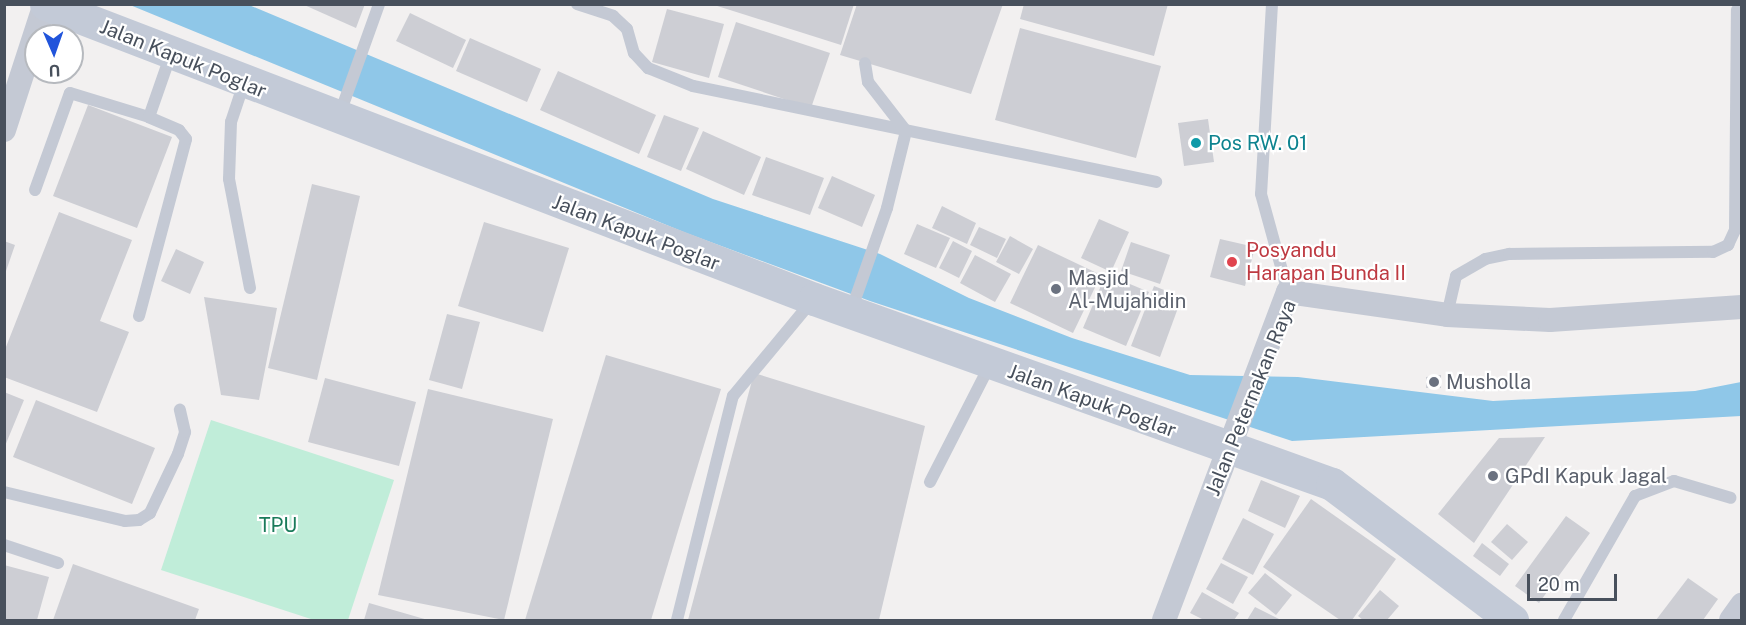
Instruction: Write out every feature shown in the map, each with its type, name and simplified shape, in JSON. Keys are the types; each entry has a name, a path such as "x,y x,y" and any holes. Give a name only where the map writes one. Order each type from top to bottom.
{"street":[{"name":"Jalan Kapuk Poglar","path":"45,4 244,83 341,110 814,299 853,305 990,364 1236,437 1332,484 1512,621"},
{"path":"4,130 45,4"},
{"name":"Jalan Peternakan Raya","path":"1164,621 1236,437 1288,292 1447,315 1550,320 1742,307"},
{"path":"1731,621 1742,605"}],"lane":[{"path":"341,110 379,4"},
{"path":"577,4 613,16 627,29 633,53 648,68 693,86 1156,182"},
{"path":"1272,4 1261,194 1288,292"},
{"path":"1447,315 1456,276 1485,259 1509,254 1713,252 1728,245 1735,230 1737,10"},
{"path":"149,117 171,54"},
{"path":"865,63 868,82 906,131"},
{"path":"244,83 231,122 229,179 250,288"},
{"path":"35,190 70,93 149,117 179,130 186,139 139,316"},
{"path":"853,305 873,252 906,131"},
{"path":"677,621 734,396 814,299"},
{"path":"930,482 990,364"},
{"path":"4,492 125,521 139,520 150,513 178,454 185,432 180,410"},
{"path":"1564,621 1635,496 1674,481 1731,498"},
{"path":"4,545 58,564"}],"green space":[{"name":"TPU","path":"211,420 394,480 348,620 314,620 161,570"}],"water":[{"path":"130,5 249,5 713,199 880,254 969,298 1072,338 1190,375 1298,377 1493,401 1695,391 1741,382 1741,416 1292,441 870,301 686,233"}],"building":[{"path":"302,4 365,4 356,28"},
{"path":"711,4 854,4 841,45"},
{"path":"857,4 1003,4 971,94 840,55"},
{"path":"1024,4 1168,4 1154,56 1020,19"},
{"path":"667,9 724,24 709,78 652,62"},
{"path":"410,13 466,40 453,68 396,41"},
{"path":"736,22 830,53 811,108 718,77"},
{"path":"1020,28 1161,66 1136,158 995,120"},
{"path":"470,38 541,69 527,102 456,71"},
{"path":"558,71 656,115 639,154 540,110"},
{"path":"88,105 172,137 137,228 53,196"},
{"path":"664,115 699,128 681,171 647,157"},
{"name":"Pos RW. 01","path":"1208,119 1214,162 1184,166 1178,123"},
{"path":"703,131 761,157 744,195 686,169"},
{"path":"766,157 824,178 810,215 752,195"},
{"path":"832,176 875,195 862,227 818,208"},
{"path":"312,184 360,196 317,380 268,368"},
{"path":"942,206 976,223 967,244 932,228"},
{"path":"59,212 132,240 100,321 129,332 97,412 4,377 4,352"},
{"path":"1099,219 1129,232 1111,272 1081,258"},
{"path":"484,222 569,248 543,332 458,306"},
{"path":"917,224 950,238 936,268 904,254"},
{"path":"979,227 1006,239 997,258 970,245"},
{"path":"1010,236 1033,249 1019,274 996,262"},
{"name":"Posyandu Harapan Bunda II","path":"1220,239 1255,247 1245,286 1210,277"},
{"path":"4,241 15,245 5,274 4,274"},
{"path":"953,241 972,251 959,278 939,268"},
{"path":"1131,242 1170,255 1160,284 1121,271"},
{"name":"Masjid Al-Mujahidin","path":"1038,245 1101,275 1073,333 1010,303"},
{"path":"176,249 204,262 190,294 161,281"},
{"path":"975,255 1011,274 995,302 960,283"},
{"path":"1106,274 1149,292 1126,346 1083,328"},
{"path":"1154,286 1182,297 1160,357 1131,346"},
{"path":"204,297 277,308 259,400 221,395"},
{"path":"447,314 480,322 462,389 429,380"},
{"path":"606,355 721,389 651,620 525,620"},
{"path":"754,373 925,426 879,620 688,620"},
{"name":"Musholla","path":"1441,375 1441,388 1426,388 1426,377"},
{"path":"325,378 416,402 399,466 308,442"},
{"path":"428,389 553,419 504,620 378,595"},
{"path":"4,392 24,400 5,446 4,446"},
{"path":"36,400 155,448 132,504 13,457"},
{"name":"GPdI Kapuk Jagal","path":"1545,437 1474,543 1438,514 1499,438"},
{"path":"1261,480 1300,496 1285,528 1248,511"},
{"path":"1311,499 1396,559 1352,620 1340,620 1263,567"},
{"path":"1566,516 1590,533 1539,603 1515,586"},
{"path":"1243,518 1274,534 1253,575 1222,559"},
{"path":"1507,524 1528,542 1512,560 1491,542"},
{"path":"1482,543 1509,564 1500,576 1473,556"},
{"path":"1221,563 1248,577 1233,604 1206,589"},
{"path":"73,564 199,609 195,620 53,620"},
{"path":"4,565 49,577 37,620 4,620"},
{"path":"1265,573 1292,595 1276,615 1248,593"},
{"path":"1688,578 1718,599 1703,620 1656,620"},
{"path":"1380,590 1399,606 1387,620 1363,620 1358,616"},
{"path":"1202,592 1239,613 1234,620 1204,620 1190,613"},
{"path":"369,603 428,620 364,620"},
{"path":"1255,607 1281,620 1247,620"}],"place":[{"name":"Pos RW. 01","path":"1196,143"},
{"name":"Posyandu Harapan Bunda II","path":"1232,262"},
{"name":"Masjid Al-Mujahidin","path":"1056,289"},
{"name":"Musholla","path":"1434,382"},
{"name":"GPdI Kapuk Jagal","path":"1493,476"}]}
